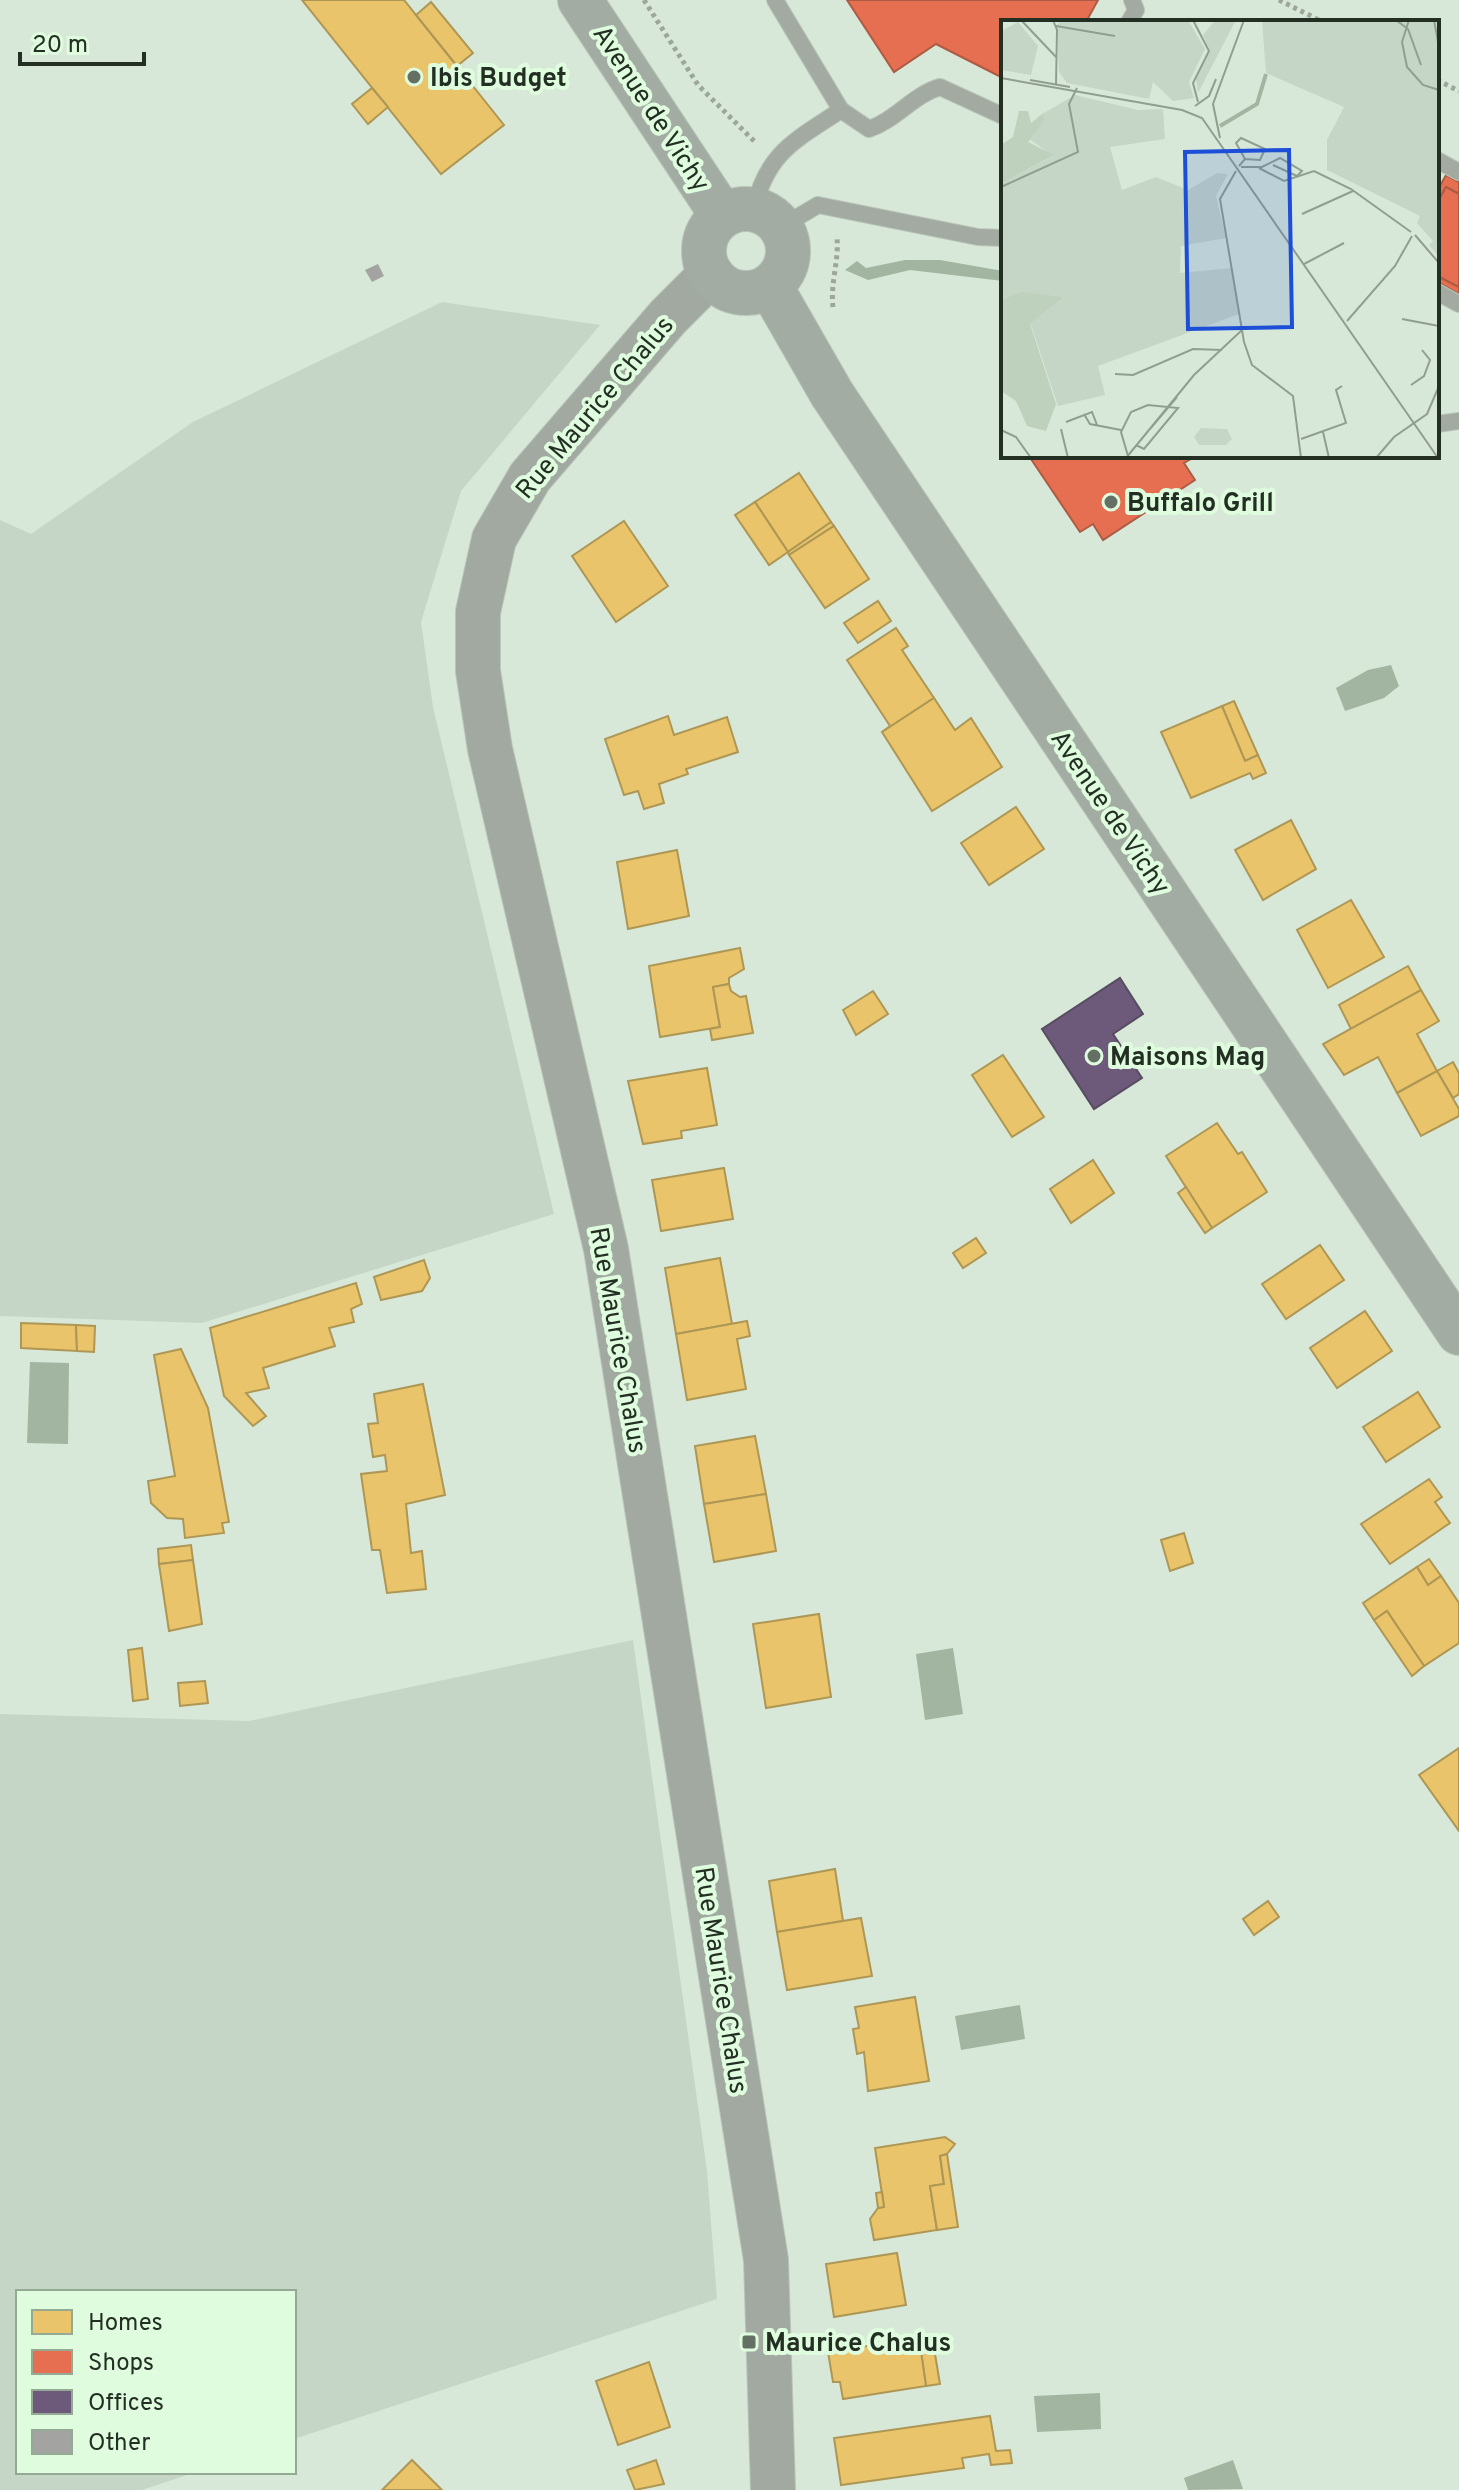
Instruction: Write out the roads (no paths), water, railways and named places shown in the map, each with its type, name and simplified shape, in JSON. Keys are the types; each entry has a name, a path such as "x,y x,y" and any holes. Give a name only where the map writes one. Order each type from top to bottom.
{"main road":[{"name":"Avenue de Vichy","path":"580,0 753,217"},
{"path":"753,217 788,243 788,259 781,274 770,286 754,292 738,293 723,286 711,274 704,259 705,243 711,227 753,217"},
{"name":"Avenue de Vichy","path":"770,286 832,394 1459,1333"}],"street":[{"name":"Rue Maurice Chalus","path":"711,274 668,317 530,477 494,539 478,612 478,671 490,749 606,1249 766,2260 773,2490"}],"lane":[{"path":"775,0 841,110 869,129 883,124 926,91 940,87 1001,115"},
{"path":"1130,20 1136,10 1132,0"},
{"path":"841,110 782,149 760,185 753,217 818,205 935,229 1001,238"},
{"path":"1439,161 1459,172"},
{"path":"1439,293 1459,304"},
{"path":"1439,424 1459,421"}],"place":[{"name":"Ibis Budget","path":"414,77"},
{"name":"Buffalo Grill","path":"1111,502"},
{"name":"Maisons Mag","path":"1094,1056"},
{"name":"Maurice Chalus","path":"749,2342"}]}
